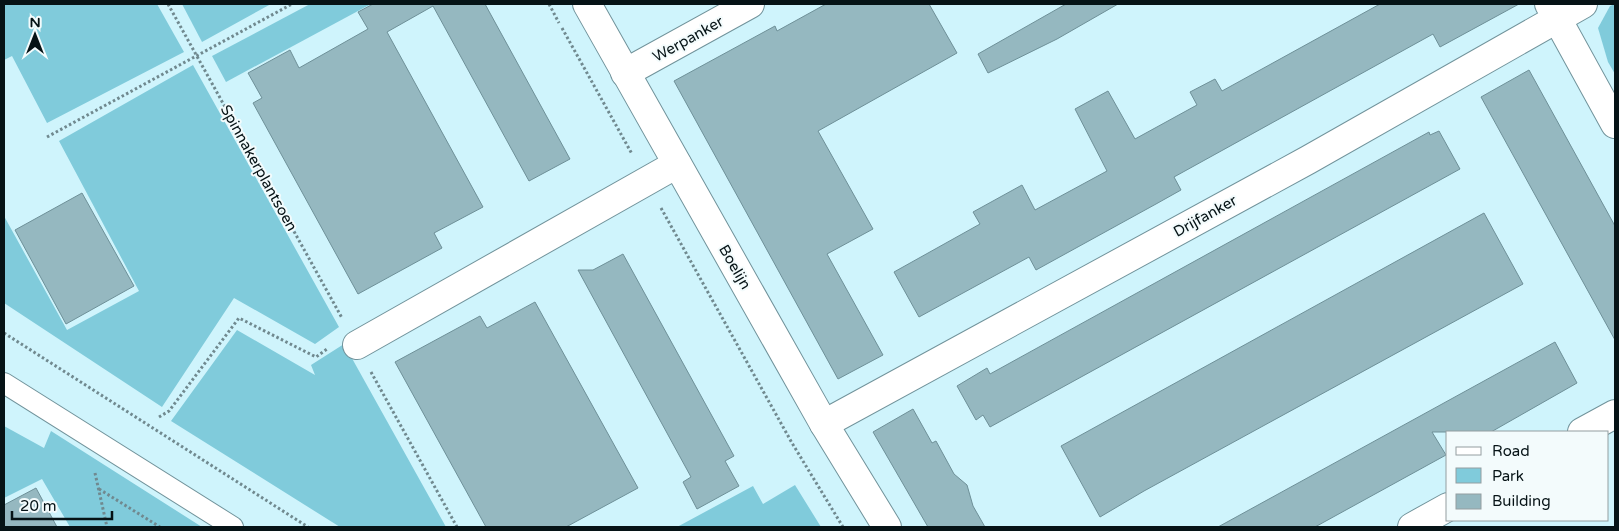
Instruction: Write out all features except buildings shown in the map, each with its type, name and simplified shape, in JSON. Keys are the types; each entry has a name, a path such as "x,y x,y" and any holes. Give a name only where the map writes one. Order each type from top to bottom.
{"street":[{"name":"Boelijn","path":"587,4 824,424 887,527"},
{"name":"Werpanker","path":"625,73 750,4"},
{"name":"Drijfanker","path":"824,424 1308,160 1553,11 1583,4"},
{"path":"1553,11 1615,124"},
{"path":"353,339 677,164"},
{"path":"1584,431 1615,414"},
{"path":"1412,527 1446,508"}],"lane":[{"path":"4,383 233,527"}],"path":[{"name":"Spinnakerplantsoen","path":"168,4 457,527"},
{"path":"47,137 292,4"},
{"path":"548,4 792,443 843,527"},
{"path":"159,417 169,411 240,318 316,357 353,339"},
{"path":"4,333 308,527"},
{"path":"94,468 108,527"},
{"path":"99,489 160,527"}],"green space":[{"path":"4,4 157,4 184,52 47,123 12,56 4,60"},
{"path":"182,4 271,4 202,42"},
{"path":"310,4 371,4 226,82 212,56"},
{"path":"1615,4 1615,74 1608,62 1598,28 1610,6"},
{"path":"193,65 339,327 315,344 234,298 162,407 4,303 4,216 67,330 139,291 59,141"},
{"path":"237,330 315,375 311,365 344,344 446,527 340,527 171,421"},
{"path":"4,426 44,448 51,431 202,527 70,527 42,479 4,498"},
{"path":"795,485 821,527 677,527 753,486 763,504"}]}
